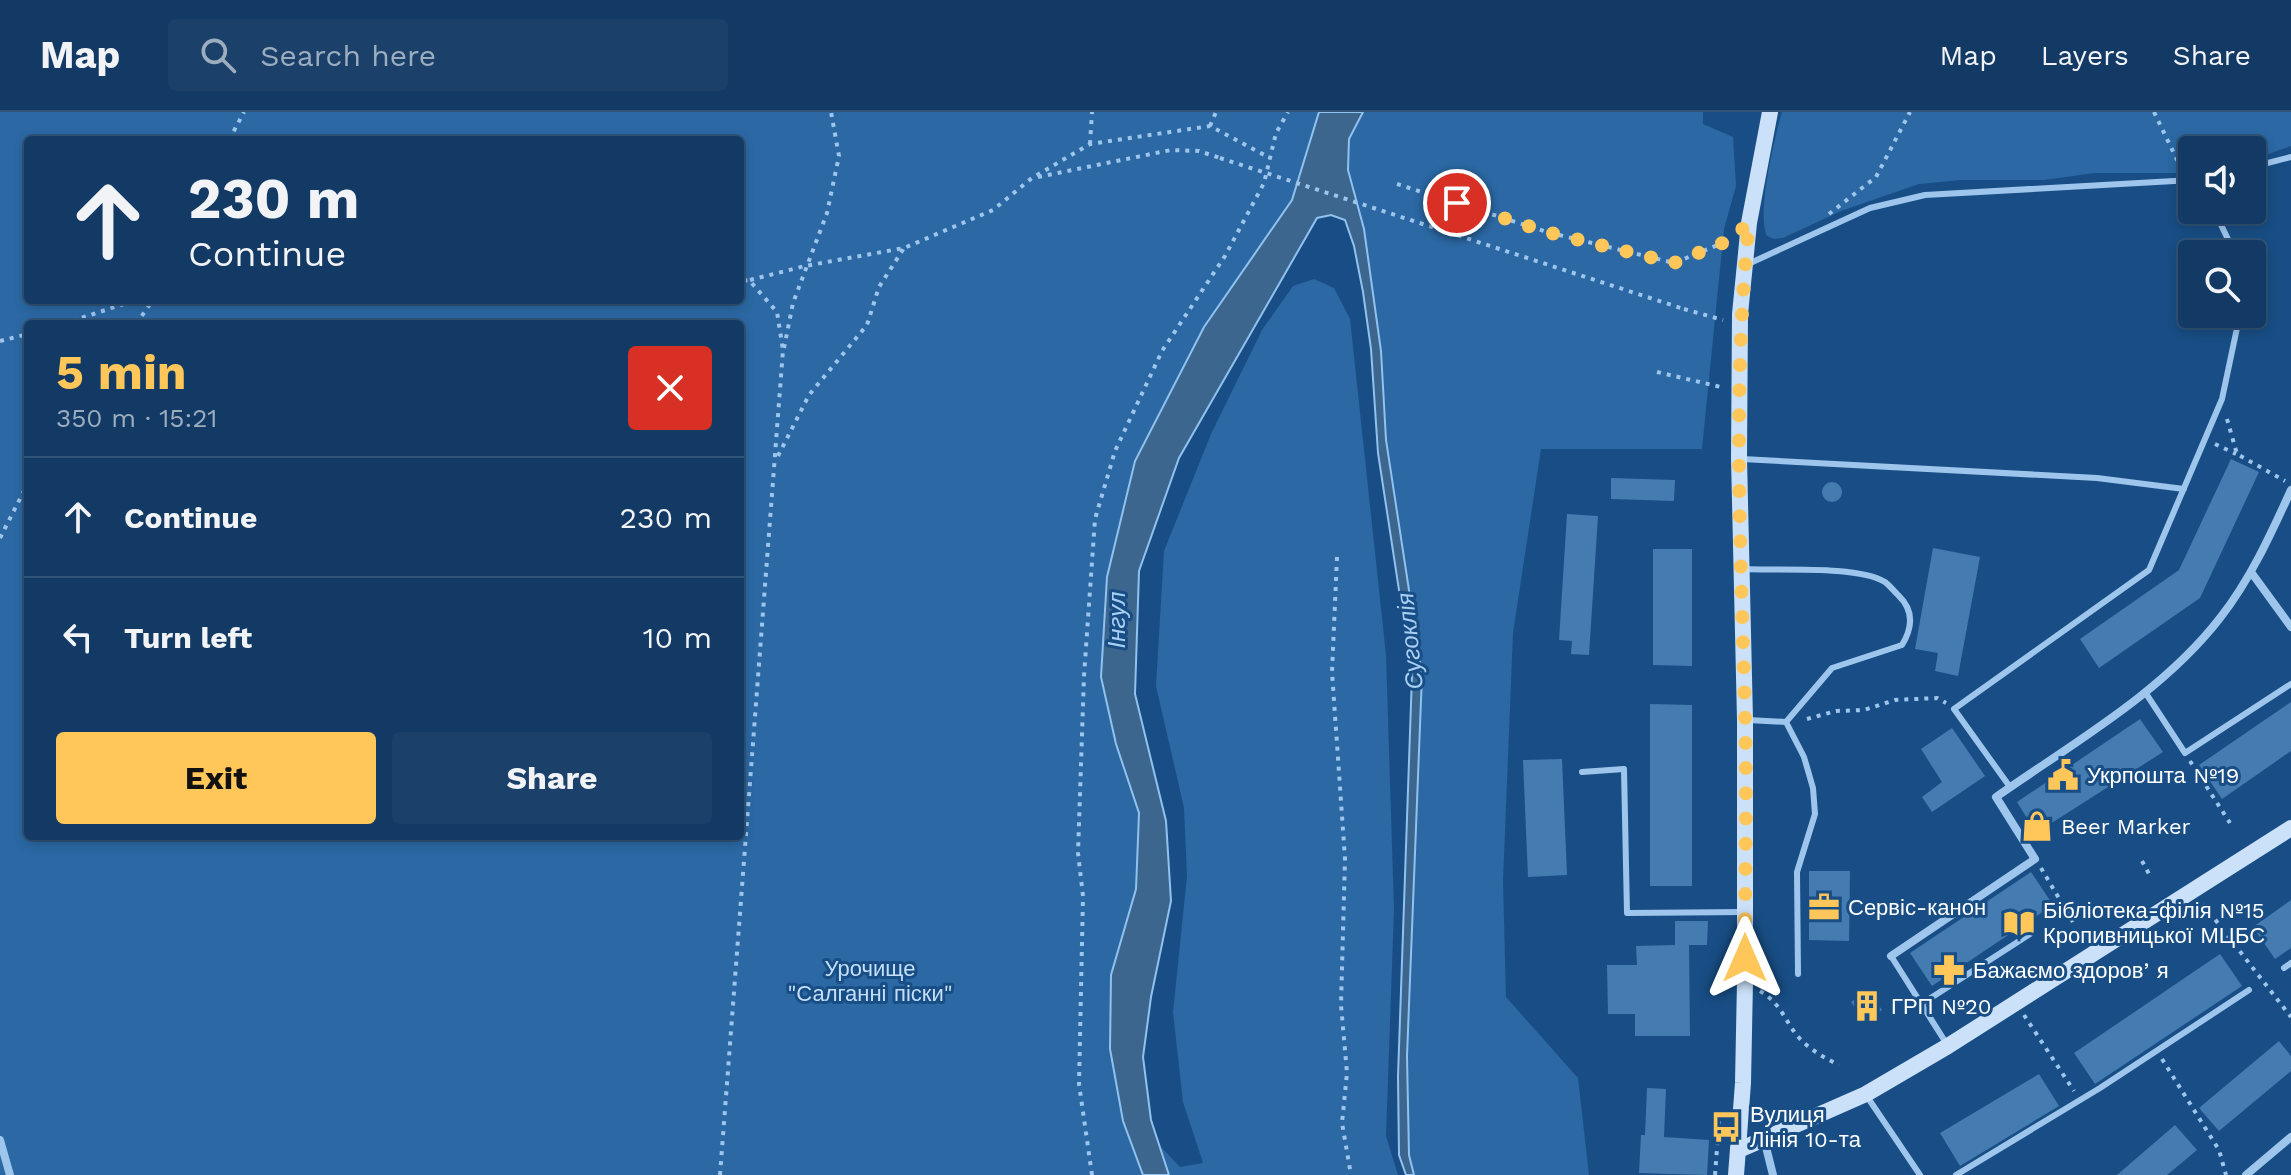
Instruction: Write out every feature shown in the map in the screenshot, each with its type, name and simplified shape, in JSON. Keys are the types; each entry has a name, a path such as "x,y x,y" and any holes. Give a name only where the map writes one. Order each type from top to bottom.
{"street":[{"path":"1736,1175 1745,981 1740,314 1749,223 1770,112"},
{"path":"1891,956 2035,859 1996,797 2145,692 2219,620 2251,572 2291,490"},
{"path":"2251,572 2291,627"},
{"path":"1739,1150 1866,1094 2017,1004 2291,828"},
{"path":"2246,1175 2291,1137"},
{"path":"1764,1139 1773,1175"},
{"path":"0,1140 10,1175"}],"lane":[{"path":"2266,163 2291,157"},
{"path":"1744,265 1870,208 1925,195 2178,183"},
{"path":"2010,787 1954,709 2149,570 2222,399 2237,328"},
{"path":"1739,458 2097,478 2184,489"},
{"path":"1741,569 1852,572 1884,581 1905,601 1911,615 1909,633 1902,645 1832,668 1786,722"},
{"path":"2145,692 2185,753 2291,684"},
{"path":"1745,720 1786,722"},
{"path":"1786,722 1804,757 1813,788 1815,814 1797,872 1798,974"},
{"path":"1582,772 1624,769 1627,913 1745,912"},
{"path":"1923,1003 2030,934"},
{"path":"1891,956 1948,1046"},
{"path":"2284,968 2291,963"},
{"path":"1956,1175 2080,1100 2249,990"},
{"path":"1866,1094 1920,1175"}],"path":[{"path":"231,136 244,112"},
{"path":"720,1175 783,350 805,266 827,213 839,156 831,112"},
{"path":"1090,144 1092,112"},
{"path":"1210,126 1216,112"},
{"path":"1092,1175 1079,1084 1083,896 1078,853 1084,676 1095,519 1115,451 1162,351 1225,256 1264,183 1276,133 1288,112"},
{"path":"1819,230 1832,208 1876,177 1910,112"},
{"path":"2154,112 2178,157"},
{"path":"744,281 904,248 993,210 1032,178 1090,144 1210,126 1270,158"},
{"path":"1032,178 1171,150 1199,151 1723,320"},
{"path":"1397,184 1547,232 1674,263 1730,240 1749,223"},
{"path":"776,460 809,395 867,325 879,287 904,248"},
{"path":"749,280 777,312 783,350"},
{"path":"75,320 124,304"},
{"path":"0,341 24,335"},
{"path":"1657,372 1721,387"},
{"path":"2222,399 2237,454"},
{"path":"2205,440 2291,484"},
{"path":"0,538 24,491"},
{"path":"1337,557 1332,672 1345,859 1341,1005 1347,1073 1342,1123 1351,1175"},
{"path":"1786,722 1836,711 1864,710 1895,700 1937,698 1954,709"},
{"path":"2185,753 2230,823"},
{"path":"2035,859 2073,922"},
{"path":"2142,861 2149,874"},
{"path":"2192,889 2291,1017"},
{"path":"1745,981 1769,996 1785,1013 1799,1038 1817,1054 1839,1065"},
{"path":"2017,1004 2080,1100"},
{"path":"2171,1075 2219,1150 2226,1175"},
{"path":"1715,1175 1720,1109"}],"green space":[{"name":"Урочище \"Салганні піски\"","path":"0,112 1319,112 1292,199 1204,327 1135,461 1116,744 1139,813 1136,889 1111,975 1123,1121 1143,1175 0,1175"},
{"path":"1363,112 1703,112 1703,124 1733,137 1736,186 1724,229 1702,449 1541,449 1513,633 1503,881 1506,997 1578,1078 1589,1175 1414,1175 1409,1155 1407,1056 1422,675 1386,440 1381,351 1364,229 1348,170 1349,139"},
{"path":"1782,112 2291,112 2291,146 2266,155 2266,136 2178,136 2178,173 2095,173 2044,180 1962,180 1919,184 1841,211 1783,238 1774,239 1767,236 1764,210"},
{"path":"1314,279 1334,288 1350,319 1386,655 1394,909 1386,1136 1398,1175 1169,1175 1161,1147 1180,1167 1203,1163 1183,1102 1173,1012 1187,876 1184,808 1156,686 1164,551 1211,434 1262,330 1293,286"}],"water":[{"path":"1319,112 1363,112 1349,139 1348,170 1364,229 1381,351 1386,440 1422,675 1407,1056 1409,1155 1414,1175 1406,1175 1399,1155 1398,1076 1412,675 1378,453 1371,349 1363,292 1354,246 1345,220 1331,215 1317,218 1179,458 1139,571 1135,694 1166,821 1171,901 1151,997 1143,1057 1151,1120 1169,1175 1143,1175 1123,1121 1110,1049 1111,975 1136,889 1139,813 1116,744 1101,677 1107,577 1135,461 1204,327 1292,200"}],"building":[{"path":"2231,459 2259,472 2200,598 2099,668 2080,639 2179,570"},
{"path":"1611,478 1675,480 1674,501 1611,499"},
{"path":"1832,482 1839,485 1842,492 1839,499 1832,502 1825,499 1822,492 1825,485"},
{"path":"1567,514 1598,516 1589,655 1571,654 1572,641 1559,640"},
{"path":"1933,548 1980,557 1958,676 1935,671 1938,653 1915,649"},
{"path":"1653,549 1692,549 1692,666 1653,665"},
{"path":"2291,702 2291,751 2222,799 2199,765"},
{"path":"1650,704 1692,705 1692,886 1650,886"},
{"path":"2140,719 2163,752 2036,833 2017,802"},
{"path":"1952,728 1985,776 1932,812 1922,797 1942,782 1921,749"},
{"path":"1562,759 1567,875 1528,877 1523,760"},
{"path":"1809,871 1850,871 1849,941 1809,940"},
{"path":"2031,872 2053,905 1932,986 1910,953"},
{"path":"2291,900 2291,948 2275,959 2253,927"},
{"path":"1675,921 1708,921 1707,945 1689,945 1690,1036 1635,1036 1635,1014 1608,1014 1607,965 1637,965 1636,946 1675,945"},
{"path":"2220,954 2242,986 2095,1084 2074,1053"},
{"name":"ГРП №20","path":"1868,990 1882,1010 1865,1022 1851,1002"},
{"path":"2279,1041 2291,1056 2291,1071 2219,1131 2199,1108"},
{"path":"2039,1074 2059,1106 1960,1166 1940,1133"},
{"path":"1647,1088 1666,1089 1664,1137 1709,1140 1707,1175 1639,1173 1641,1135 1645,1135"},
{"path":"2175,1125 2197,1150 2167,1175 2117,1175"}],"place":[{"name":"Укрпошта №19","path":"2063,775"},
{"name":"Beer Marker","path":"2037,826"},
{"name":"Сервіс-канон","path":"1824,907"},
{"name":"Бібліотека-філія №15 Кропивницької МЦБС","path":"2019,923"},
{"name":"Бажаємо здоровʼя","path":"1949,970"},
{"name":"ГРП №20","path":"1867,1006"},
{"name":"Вулиця Лінія 10-та","path":"1726,1127"}],"route":[{"path":"1457,203 1547,232 1674,263 1730,240 1749,223 1740,314 1739,458 1745,720 1745,958"}],"water label":[{"name":"Інгул","path":"1117,620"},
{"name":"Сугоклія","path":"1410,641"}]}
